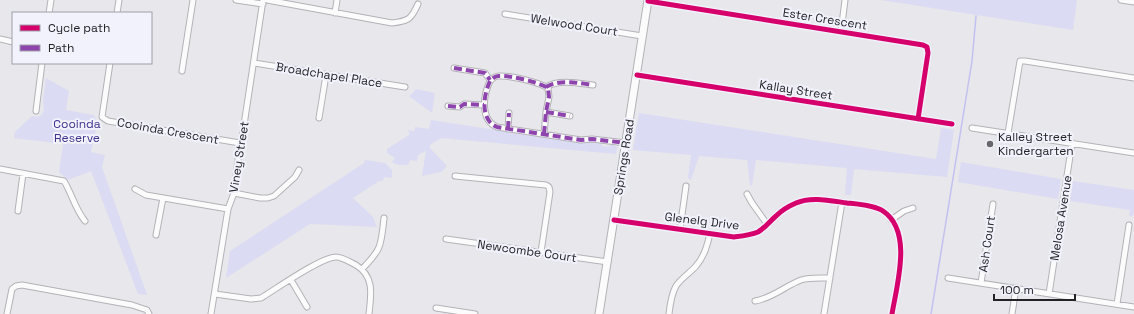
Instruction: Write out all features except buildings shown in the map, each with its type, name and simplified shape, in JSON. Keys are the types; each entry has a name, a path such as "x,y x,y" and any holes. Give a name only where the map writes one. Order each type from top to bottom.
{"main road":[{"name":"Springs Road","path":"600,314 648,1"}],"street":[{"path":"49,12 51,0"},
{"path":"117,12 119,0"},
{"path":"182,70 193,0"},
{"path":"236,0 264,1 392,23 405,21 413,16 418,4"},
{"path":"335,13 337,0"},
{"path":"840,32 845,0"},
{"path":"1121,0 1134,2"},
{"name":"Viney Street","path":"211,314 228,209 234,194 240,143 264,1"},
{"name":"Ester Crescent","path":"648,1 929,46 918,119"},
{"name":"Welwood Court","path":"505,14 642,36"},
{"path":"0,39 12,42"},
{"path":"1008,133 1019,59 1134,78"},
{"name":"Broadchapel Place","path":"254,63 405,87"},
{"path":"36,111 42,64"},
{"name":"Cooinda Crescent","path":"110,64 102,117 108,120 240,143"},
{"path":"454,68 486,73 490,80"},
{"path":"319,118 326,75"},
{"name":"Kallay Street","path":"636,75 952,124"},
{"path":"544,134 549,97 548,88 537,82 508,77 496,76 490,80 484,105 490,124 508,129 581,140 592,139 626,143"},
{"path":"546,87 555,83 577,82 593,85"},
{"path":"448,106 460,107 464,104 484,105"},
{"path":"546,112 570,116"},
{"path":"508,129 509,113"},
{"path":"972,128 1134,153"},
{"name":"Melosa Avenue","path":"1049,294 1072,143"},
{"path":"0,170 64,181 68,187 78,213 85,221"},
{"path":"234,194 260,198 274,196 295,177 299,170"},
{"path":"18,211 23,174"},
{"path":"455,176 546,185 549,187 550,192 541,252"},
{"path":"680,229 686,186"},
{"path":"135,189 146,195 228,209"},
{"path":"747,194 752,204 767,224"},
{"path":"156,235 162,198"},
{"name":"Glenelg Drive","path":"614,220 734,237 745,236 758,232 785,208 798,202 819,199 866,205 883,211 891,220 900,236 902,250 892,314"},
{"path":"824,314 842,202"},
{"name":"Ash Court","path":"981,283 993,204"},
{"path":"891,220 904,211 913,208"},
{"path":"362,269 380,247 384,218"},
{"path":"1117,304 1129,225"},
{"path":"669,314 671,298 676,287 682,278 696,265 706,250 710,234"},
{"name":"Newcombe Court","path":"446,239 608,262"},
{"path":"215,294 251,299 261,298 322,260 336,257 351,262 362,269 368,277 372,292 369,314"},
{"path":"755,301 770,297 802,280 830,278"},
{"path":"948,278 1134,307"},
{"path":"291,280 308,307"},
{"path":"7,314 12,289 16,286 22,285 132,305 147,310 149,314"},
{"path":"1012,314 1016,288"},
{"path":"436,308 475,314"}],"green space":[{"path":"881,0 1077,0 1073,30"},
{"name":"Cooinda Reserve","path":"46,78 69,91 66,110 94,115 97,124 91,152 105,155 102,167 147,295 138,294 91,171 68,180 59,172 63,144 14,138 15,132 32,116 37,117 42,115 44,110 43,101"},
{"path":"416,89 435,93 432,113 409,96"},
{"path":"639,113 936,159 941,128 954,130 947,177 854,169 851,195 845,195 847,168 756,160 752,186 750,185 747,160 699,156 691,180 688,178 691,155 633,150"},
{"path":"431,120 580,143 589,141 602,142 602,146 609,147 610,143 617,147 616,154 441,138 430,145 430,148 447,166 441,172 422,176 426,151 418,155 417,161 410,160 408,165 393,163 392,162 395,158 387,153 387,149 409,135 410,133 407,130 414,131 415,127 429,129"},
{"path":"365,160 385,163 392,170 392,178 384,177 383,181 379,181 353,198 373,217 377,227 310,224 226,278 230,251 364,163"},
{"path":"961,162 1061,179 1058,199 958,182"},
{"path":"1073,181 1134,190 1133,216 1129,216 1130,210 1070,201"}],"waterway":[{"path":"931,314 972,61 976,16"}],"marked path":[{"path":"454,68 485,73 490,80"},
{"path":"544,134 549,97 548,88 531,81 503,76 497,76 490,81 484,107 488,119 497,127 581,140 592,139 626,143"},
{"path":"546,87 563,82 593,85"},
{"path":"448,106 460,107 464,104 484,105"},
{"path":"546,112 570,116"},
{"path":"508,129 509,113"}],"cycle path":[{"path":"648,1 923,45 927,47 928,53 918,119"},
{"path":"637,75 952,124"},
{"path":"614,220 734,237 758,232 783,210 802,201 822,200 875,207 883,211 892,220 898,231 901,259 892,314"}],"place":[{"name":"Kalley Street Kindergarten","path":"990,144"}]}
